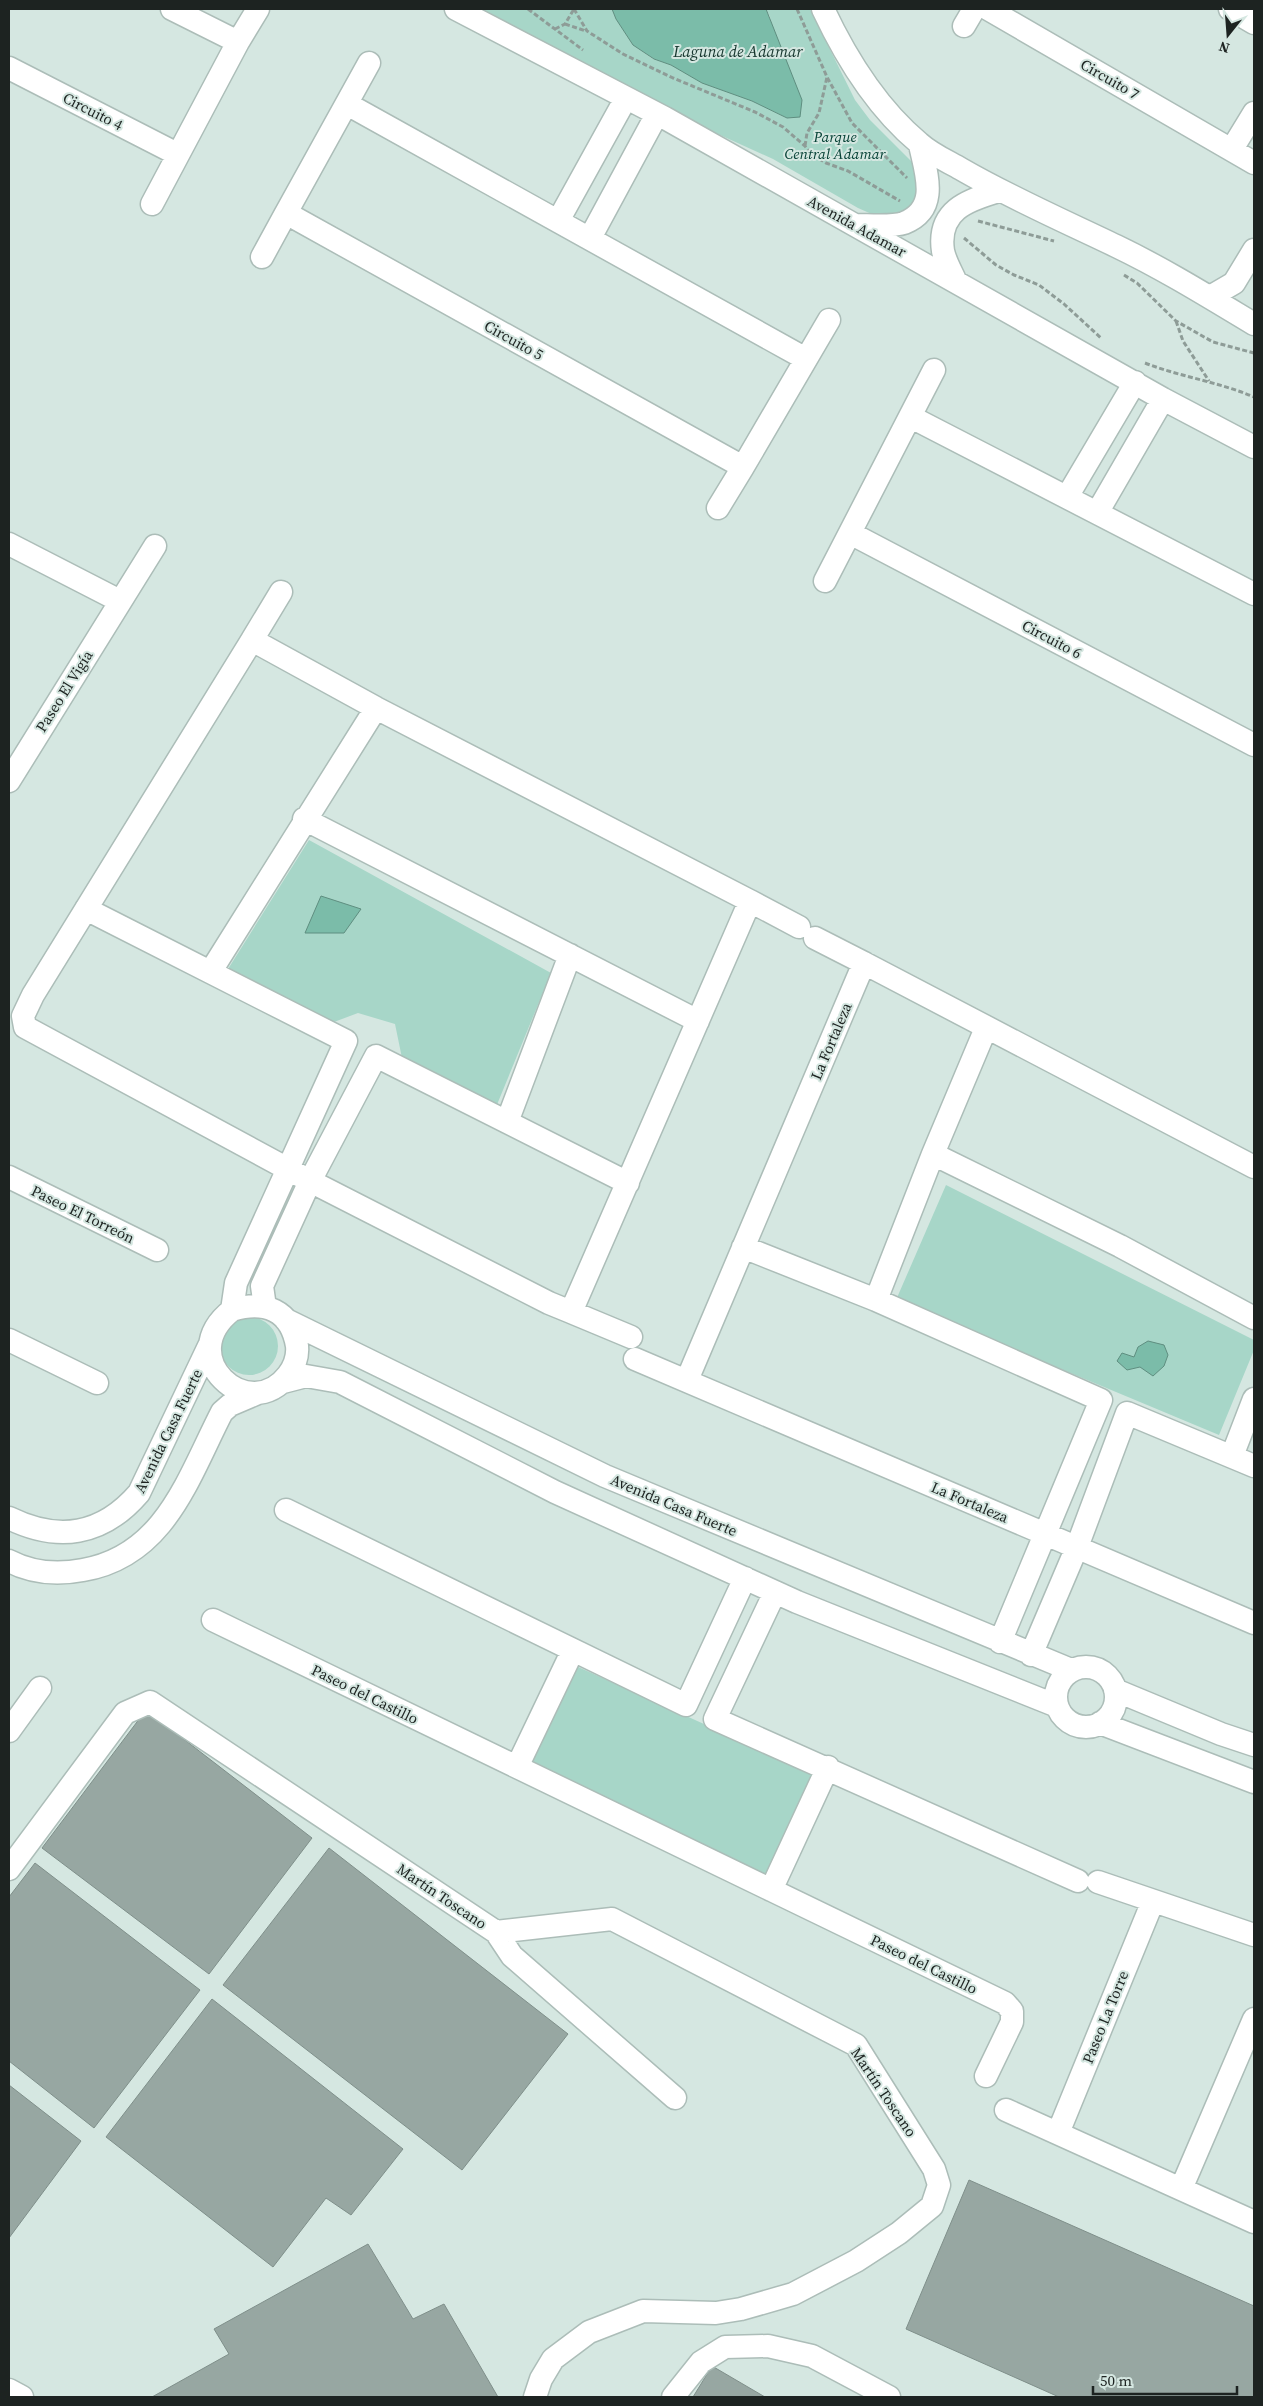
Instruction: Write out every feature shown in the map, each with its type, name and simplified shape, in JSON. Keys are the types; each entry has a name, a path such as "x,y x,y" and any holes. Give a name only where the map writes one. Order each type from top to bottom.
{"street":[{"path":"172,9 238,42"},
{"path":"152,204 177,154 258,9"},
{"name":"Avenida Adamar","path":"456,9 657,114 955,280 1140,372 1163,399 1254,448"},
{"path":"823,9 835,34 874,97 920,145 999,191 1118,247 1210,297 1254,324"},
{"path":"835,34 839,9"},
{"name":"Circuito 7","path":"988,9 1254,163"},
{"path":"1230,9 1254,23"},
{"path":"262,257 369,63"},
{"name":"Circuito 4","path":"9,68 177,154"},
{"path":"558,221 626,98"},
{"path":"347,104 806,359"},
{"path":"1232,149 1254,113"},
{"path":"590,238 657,114"},
{"path":"856,226 903,224 924,203 929,186 920,145"},
{"path":"955,280 943,252 948,219 975,197 999,191"},
{"name":"Circuito 5","path":"286,213 743,467"},
{"path":"1210,297 1234,282 1254,250"},
{"path":"718,508 829,320"},
{"path":"825,581 934,370"},
{"path":"1067,497 1140,372"},
{"path":"1096,513 1163,399"},
{"path":"911,417 1254,594"},
{"name":"Circuito 6","path":"850,534 1254,745"},
{"path":"9,544 120,601"},
{"name":"Paseo El Vigía","path":"9,781 154,546"},
{"path":"282,592 33,995 23,1016 25,1027 310,1181 548,1303 631,1337"},
{"path":"252,640 376,708 750,901 954,1009 986,1028 1254,1167"},
{"path":"211,971 304,819 376,708"},
{"path":"304,819 698,1021"},
{"path":"571,1312 750,901"},
{"path":"86,909 346,1041 236,1283 232,1310"},
{"path":"508,1122 570,955"},
{"name":"La Fortaleza","path":"687,1380 864,963"},
{"path":"876,1300 933,1154 986,1028"},
{"path":"265,1307 262,1286 310,1181 376,1056 628,1183"},
{"path":"933,1154 1120,1246 1254,1318"},
{"name":"Paseo El Torreón","path":"9,1178 157,1250"},
{"path":"743,1247 876,1300 1101,1400 1000,1642"},
{"path":"9,1561 38,1572 68,1573 97,1568 122,1558 146,1541 162,1525 222,1412 230,1404 272,1389 282,1382 293,1368 298,1352 295,1335 286,1320 276,1312 265,1307 248,1305 232,1310 220,1320 212,1332 209,1346 212,1365 222,1381 239,1391 259,1393"},
{"name":"Avenida Casa Fuerte","path":"286,1320 605,1476 1031,1655 1071,1670"},
{"path":"9,1340 97,1384"},
{"name":"Avenida Casa Fuerte","path":"9,1518 28,1528 50,1533 73,1532 93,1527 125,1509 139,1493 209,1346"},
{"name":"La Fortaleza","path":"635,1359 1254,1623"},
{"path":"282,1382 306,1376 340,1382 555,1492 775,1592 1058,1706"},
{"path":"1232,1456 1254,1399"},
{"path":"1031,1655 1076,1547 1127,1413 1254,1466"},
{"path":"286,1510 686,1705 745,1578"},
{"path":"775,1592 715,1718 1088,1881 1153,1900 1254,1935"},
{"name":"Paseo del Castillo","path":"213,1620 1005,2003 1012,2011 1012,2022 986,2076"},
{"path":"517,1767 573,1650"},
{"path":"1082,1667 1098,1670 1110,1680 1115,1690 1115,1703 1110,1715 1100,1723 1090,1726 1070,1722 1062,1715 1056,1696 1058,1686 1063,1677 1071,1670 1082,1667"},
{"path":"9,1731 40,1688"},
{"path":"1115,1690 1221,1734 1254,1745"},
{"name":"Martín Toscano","path":"9,1869 125,1712 150,1702 496,1932 612,1919 856,2045 934,2169 939,2185 932,2206 892,2238 856,2261 792,2294 741,2309 716,2313 643,2311 589,2332 553,2359 541,2379 534,2397"},
{"path":"1100,1723 1254,1782"},
{"path":"770,1890 828,1767"},
{"name":"Paseo La Torre","path":"1058,2133 1153,1900"},
{"path":"496,1932 512,1956 675,2098"},
{"path":"1181,2189 1245,2067 1254,2019"},
{"path":"1006,2110 1254,2222"},
{"path":"673,2397 700,2362 725,2347 768,2346 812,2356 889,2397"},
{"path":"9,2390 22,2397"}],"path":[{"path":"555,29 565,24 574,9 587,31"},
{"path":"797,9 827,77 852,123 894,167 924,203"},
{"path":"565,24 587,31 624,54 673,78 755,112 783,128 806,146 811,154 826,164 848,171 924,203"},
{"path":"806,146 808,133 819,113 827,77"},
{"path":"948,219 977,221 1062,244"},
{"path":"948,219 960,235 996,264 1014,275 1040,285 1104,340"},
{"path":"1121,273 1137,283 1176,321 1214,342 1253,352 1254,345"},
{"path":"1176,321 1183,341 1210,381"},
{"path":"1140,372 1172,373 1210,381 1254,397"}],"green space":[{"name":"Parque Central Adamar","path":"481,9 612,9 616,19 633,45 653,59 671,65 702,83 752,101 787,118 770,17 766,9 810,9 855,100 870,120 914,164 919,195 909,210 883,219 858,208 773,159 698,125"},
{"path":"309,840 551,973 496,1107 402,1058 395,1024 358,1013 334,1022 228,969"},
{"path":"946,1185 1254,1340 1254,1350 1219,1435 896,1300"},
{"path":"243,1317 255,1317 270,1325 278,1340 278,1352 270,1367 255,1375 243,1375 228,1367 220,1352 220,1340 228,1325"},
{"path":"576,1666 814,1774 764,1879 528,1766"}],"water":[{"name":"Laguna de Adamar","path":"612,9 766,9 802,100 800,117 787,118 752,101 702,83 671,65 654,59 633,45 616,19"},
{"path":"321,896 361,909 344,933 305,933"},
{"path":"1148,1341 1164,1345 1168,1355 1164,1366 1153,1376 1140,1367 1127,1370 1117,1361 1122,1353 1134,1357 1138,1347"}],"building":[{"path":"146,1710 312,1838 209,1974 42,1848"},
{"path":"329,1848 568,2034 462,2170 223,1985"},
{"path":"35,1863 200,1990 94,2128 9,2061 9,1897"},
{"path":"212,1999 403,2149 351,2215 326,2198 273,2267 106,2137"},
{"path":"9,2085 81,2141 9,2238"},
{"path":"969,2180 1254,2306 1254,2397 1059,2397 906,2329"},
{"path":"368,2244 413,2319 444,2304 498,2397 152,2397 229,2354 214,2329"},
{"path":"712,2366 765,2397 693,2397"}]}
